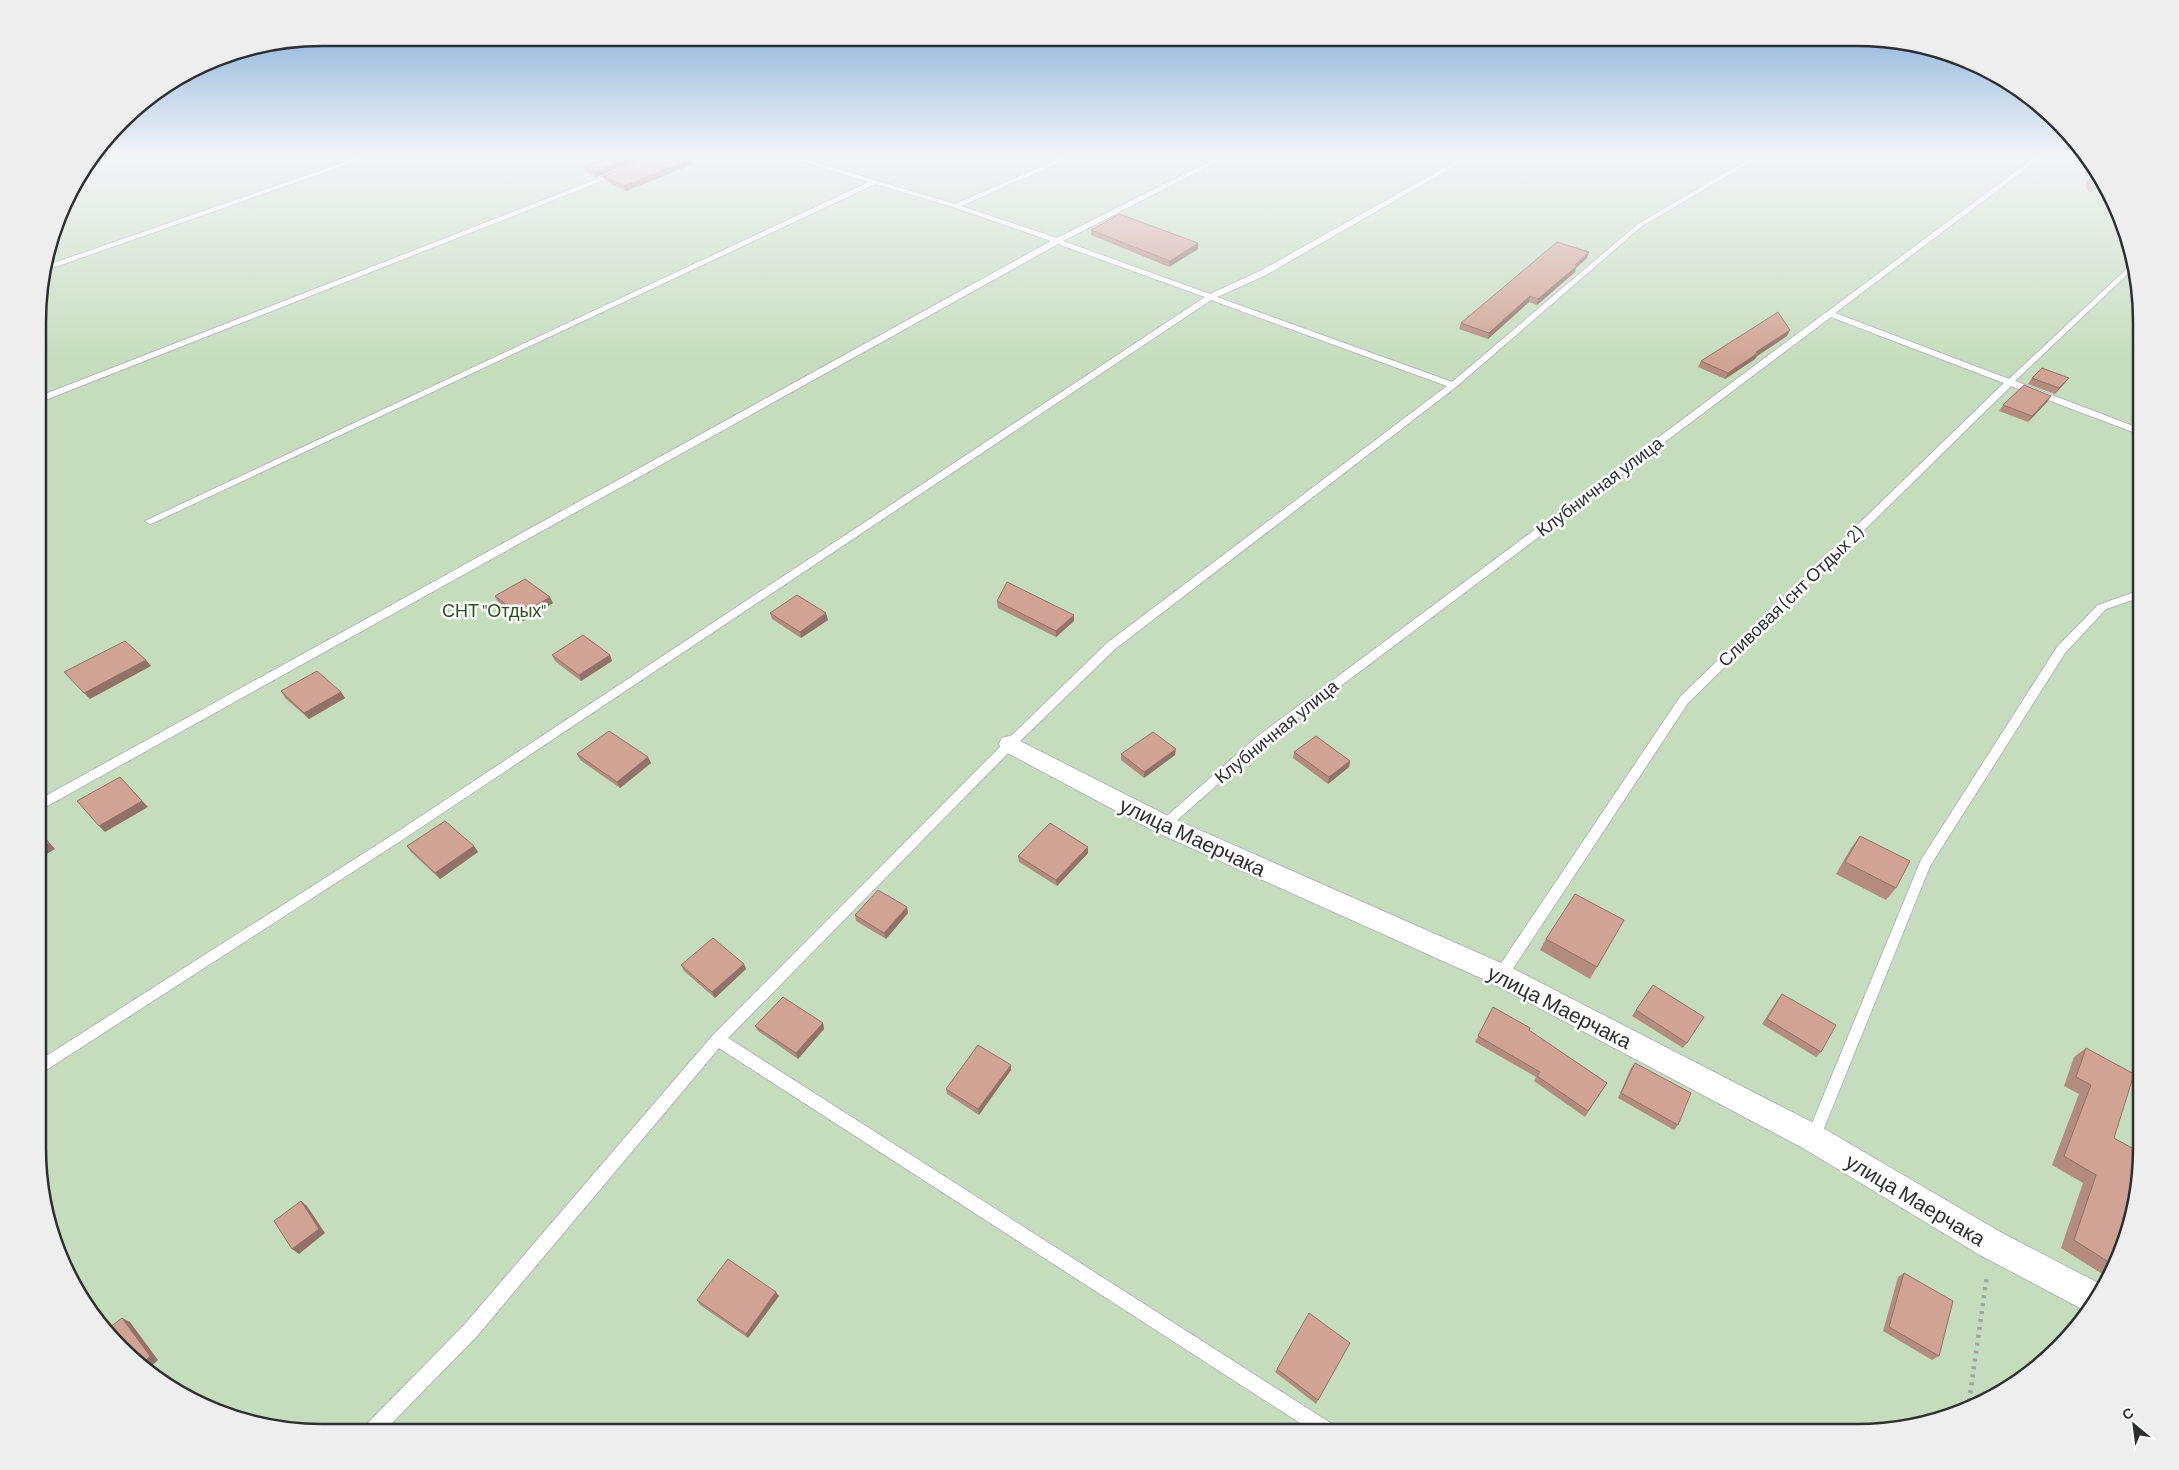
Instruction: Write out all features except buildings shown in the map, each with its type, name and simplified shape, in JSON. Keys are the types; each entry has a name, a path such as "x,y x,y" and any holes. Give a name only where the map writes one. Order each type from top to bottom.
{"street":[{"name":"улица Маерчака","path":"1010,744 1164,825 1501,975 1813,1138 1991,1244 2089,1296"}],"lane":[{"path":"53,265 169,225"},
{"path":"46,397 486,225"},
{"path":"150,521 784,225"},
{"path":"1009,225 1453,385"},
{"path":"46,802 1089,225"},
{"path":"46,1064 398,837 1210,297 1263,273 1348,225"},
{"path":"379,1424 471,1330 718,1039 1010,744 1111,646 1453,385 1641,225"},
{"name":"Клубничная улица","path":"1164,825 1262,739 1948,225"},
{"name":"Сливовая (снт Отдых 2)","path":"1501,975 1684,700 2010,381 2127,270"},
{"path":"1828,314 2133,429"},
{"path":"1813,1138 1925,864 2061,650 2102,607 2133,596"},
{"path":"718,1039 1317,1424"}],"path":[{"path":"1969,1400 1991,1244"}],"green space":[{"name":"СНТ \"Отдых\"","path":"64,225 2115,225 2127,268 2133,322 2133,1148 2127,1202 2112,1254 2096,1286 2076,1316 2052,1343 2025,1367 1995,1387 1963,1403 1929,1414 1875,1423 322,1424 268,1418 216,1403 184,1387 154,1367 127,1343 103,1316 83,1286 67,1254 56,1220 49,1184 46,1148 46,322 49,286 56,250"}]}
